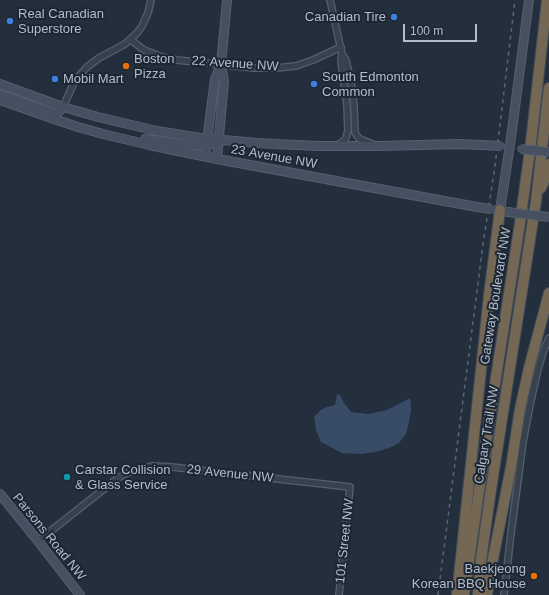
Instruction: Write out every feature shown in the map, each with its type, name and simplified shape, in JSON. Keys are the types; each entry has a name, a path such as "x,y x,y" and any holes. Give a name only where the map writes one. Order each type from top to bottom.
{"highway":[{"name":"Gateway Boulevard NW","path":"464,595 520,223 547,0"},
{"name":"Calgary Trail NW","path":"478,595 481,560 490,496 536,201 549,88"},
{"path":"536,201 548,172 549,164"},
{"path":"457,595 489,295 496,210"},
{"path":"487,595 511,467 520,409 529,368 549,293"}],"main road":[{"path":"216,158 224,81 221,65 227,0"},
{"path":"496,210 528,0"},
{"path":"205,156 215,79 221,65"},
{"name":"23 Avenue NW","path":"0,84 63,107 134,126 206,142 218,140 335,146 460,144 549,152"},
{"path":"0,94 53,113 59,112 63,107"},
{"name":"23 Avenue NW","path":"0,100 103,134 205,156 477,207 549,217"},
{"path":"103,134 206,142"},
{"name":"Parsons Road NW","path":"0,494 80,595"}],"street":[{"path":"63,107 73,85 80,74 87,67 99,58 131,40 137,33 148,13 151,0"},
{"path":"330,0 342,54 341,61 347,105 348,132 345,140 335,146"},
{"name":"22 Avenue NW","path":"131,40 144,50 162,57 254,68 290,67 307,62 341,47"},
{"path":"342,54 346,60 351,83 356,134 360,139 378,146"},
{"path":"504,595 523,442 538,369 549,338"},
{"name":"29 Avenue NW","path":"38,541 118,478 127,473 152,466 350,487"},
{"name":"101 Street NW","path":"339,595 350,487"}],"water":[{"path":"337,394 340,395 351,412 368,414 387,410 410,398 411,410 406,434 399,443 389,448 362,454 342,453 321,442 316,430 314,417 321,410 335,405"}],"railway":[{"path":"438,595 483,244 495,166 515,0"}],"place":[{"name":"Canadian Tire","path":"394,17"},
{"name":"Real Canadian Superstore","path":"10,21"},
{"name":"Boston Pizza","path":"126,66"},
{"name":"Mobil Mart","path":"55,79"},
{"name":"South Edmonton Common","path":"314,84"},
{"name":"Carstar Collision & Glass Service","path":"67,477"},
{"name":"Baekjeong Korean BBQ House","path":"534,576"}]}
